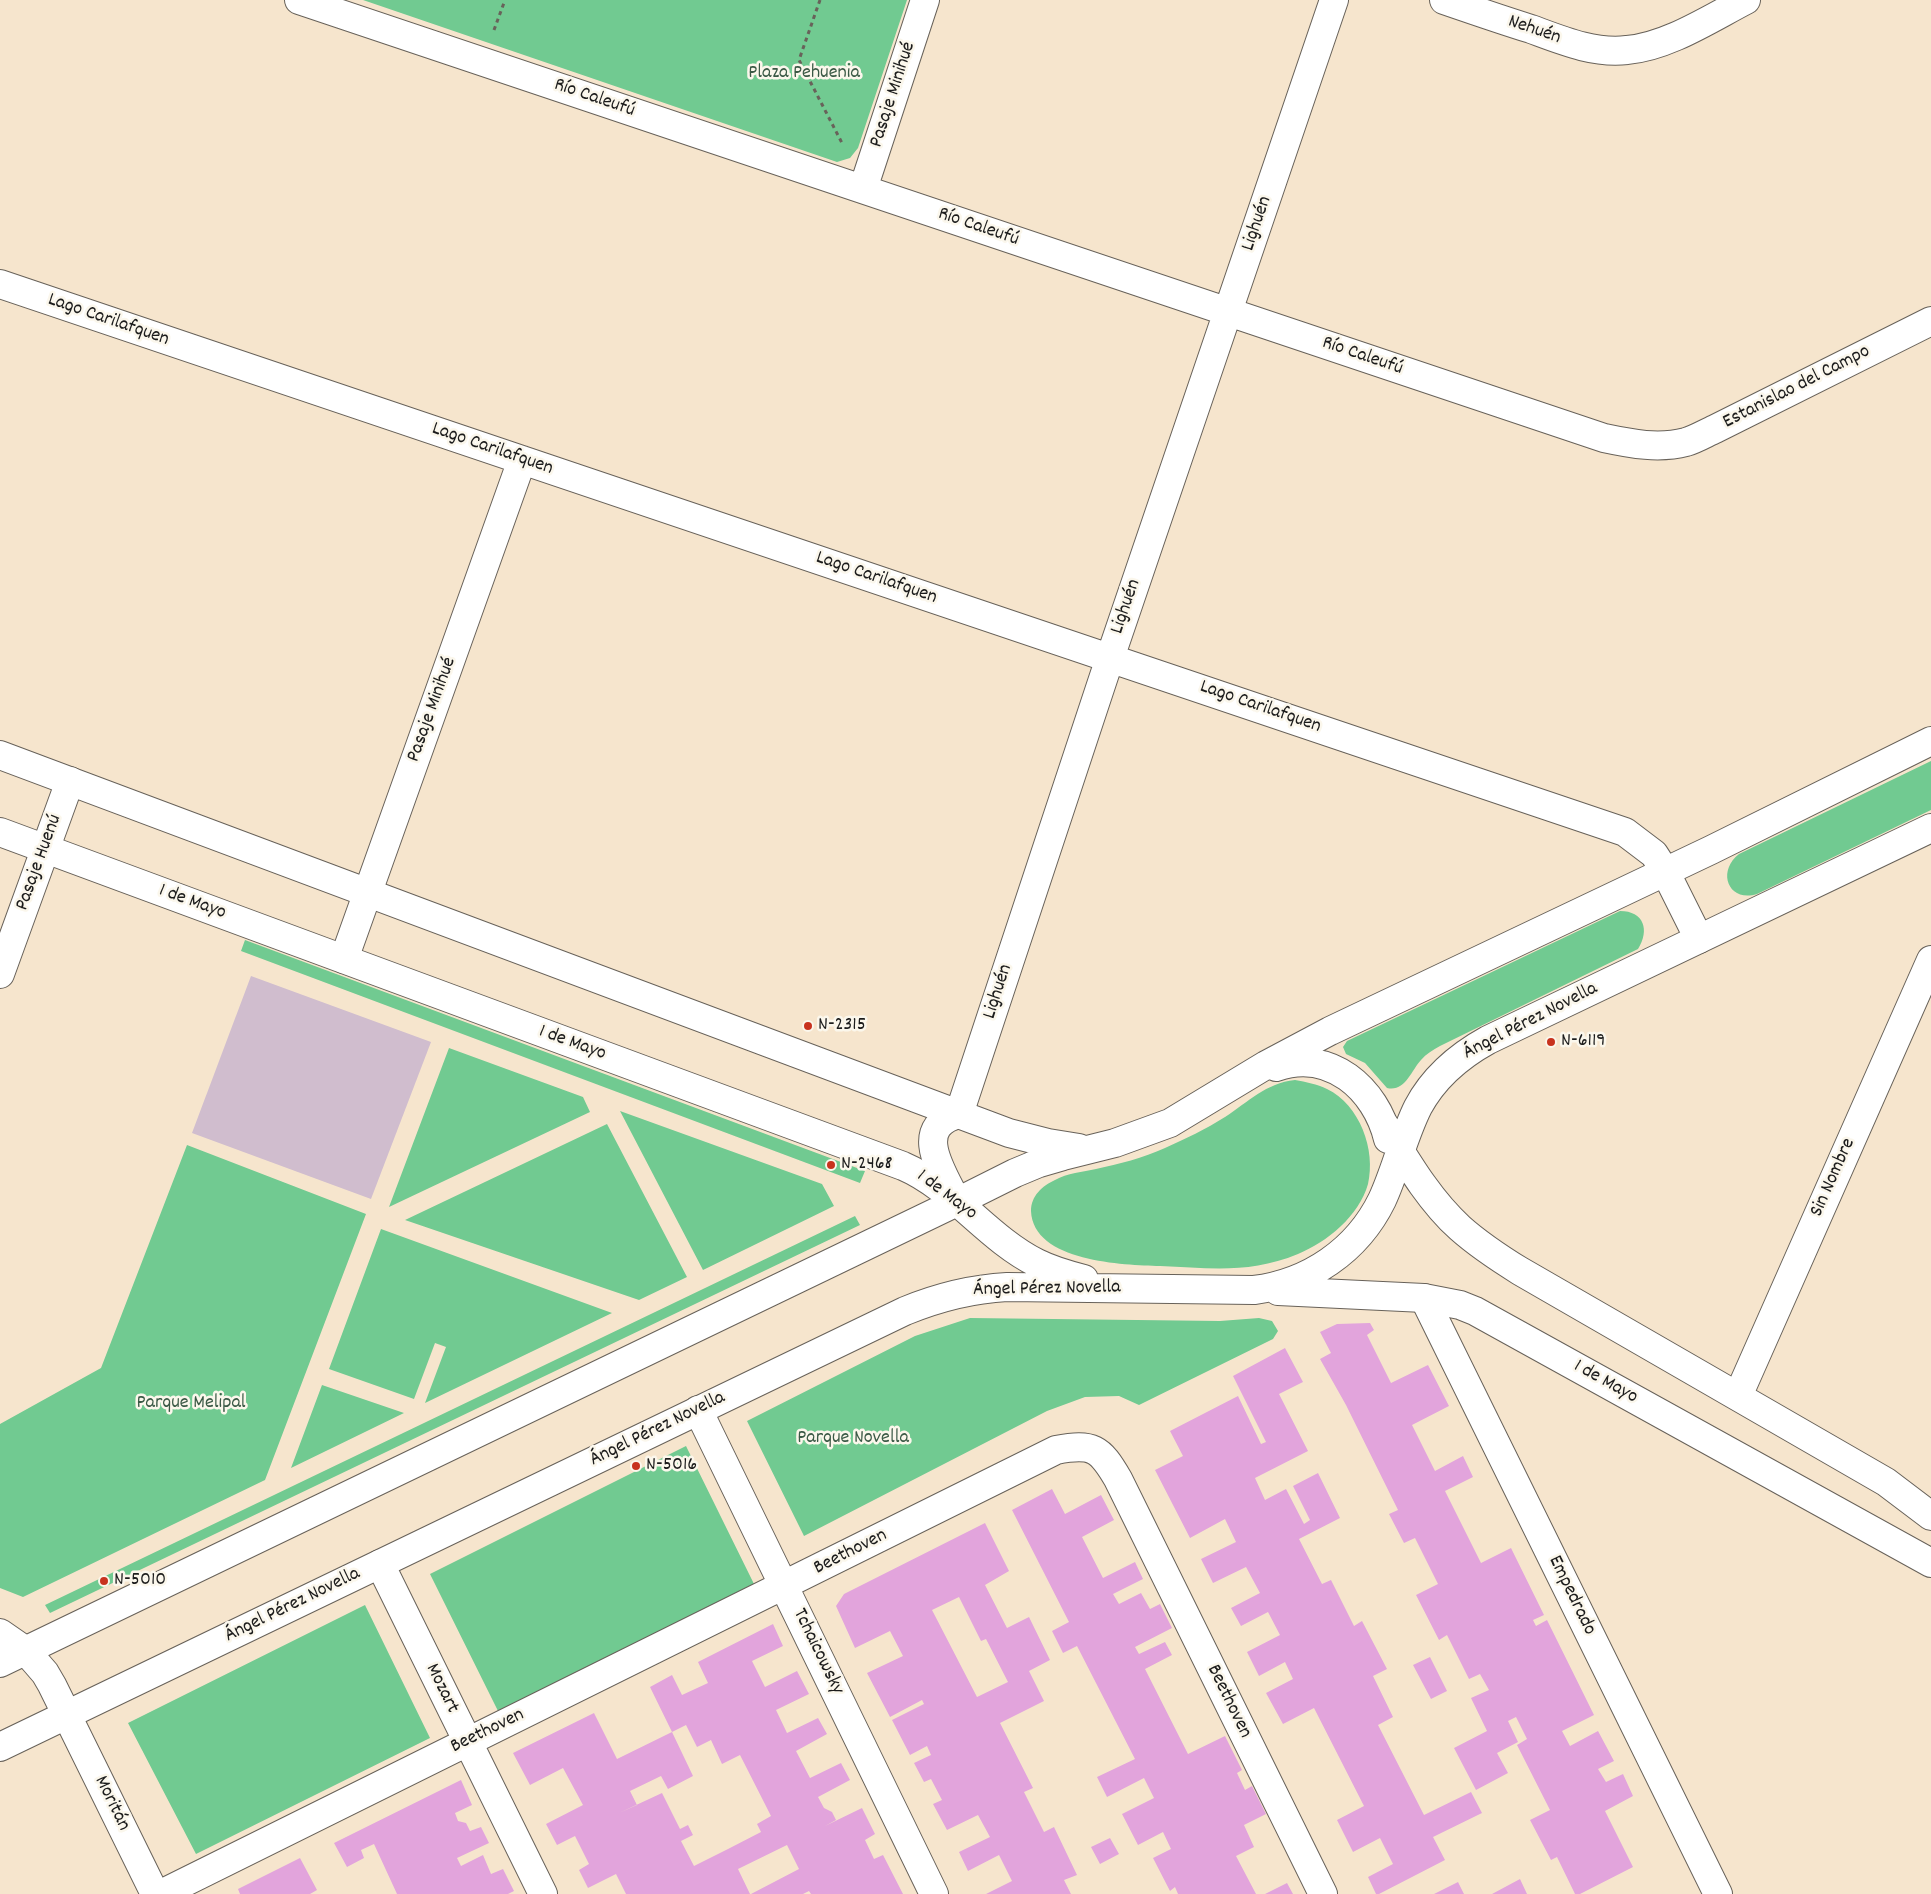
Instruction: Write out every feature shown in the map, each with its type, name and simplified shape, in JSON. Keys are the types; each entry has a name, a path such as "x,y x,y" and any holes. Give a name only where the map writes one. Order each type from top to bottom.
{"street":[{"name":"Río Caleufú","path":"299,0 327,4 863,189 1604,438 1632,444 1660,446"},
{"name":"Pasaje Minihué","path":"863,189 926,0"},
{"name":"Lighuén","path":"959,1114 1110,658 1334,0"},
{"name":"Nehuén","path":"1444,0 1577,45 1602,50 1627,50 1651,45 1674,36 1746,0"},
{"name":"Lago Carilafquen","path":"0,284 1625,832 1654,854 1665,871 1699,939"},
{"name":"Estanislao del Campo","path":"1660,446 1687,442 1931,321"},
{"name":"Pasaje Minihué","path":"344,959 522,460"},
{"path":"0,1663 957,1202 1015,1172 1063,1156 1124,1140 1170,1123 1330,1031 1931,741"},
{"path":"0,755 959,1114 1028,1139 1088,1150"},
{"name":"Pasaje Huenú","path":"0,974 70,781"},
{"name":"Ángel Pérez Novella","path":"0,1746 905,1311 938,1298 964,1292 1007,1287 1254,1290 1276,1287 1318,1270 1355,1239 1371,1220 1382,1200 1400,1150 1422,1101 1442,1073 1455,1060 1488,1040 1931,828"},
{"name":"1 de Mayo","path":"0,832 903,1166 922,1175 1036,1263 1071,1276 1125,1288"},
{"name":"Sin Nombre","path":"1738,1396 1931,960"},
{"path":"1242,1080 1281,1065 1300,1061 1318,1063 1346,1075 1359,1086 1377,1110 1383,1123 1428,1192 1444,1212 1480,1244 1520,1271 1886,1482 1931,1516"},
{"path":"957,1202 935,1153 932,1139 933,1133 942,1121 959,1114"},
{"path":"1383,1123 1390,1151 1390,1181"},
{"name":"1 de Mayo","path":"1254,1290 1424,1298 1451,1303 1475,1311 1931,1563"},
{"name":"Empedrado","path":"1424,1298 1712,1892"},
{"name":"Tchaicowsky","path":"698,1410 934,1894"},
{"name":"Beethoven","path":"161,1894 1056,1450 1077,1446 1095,1450 1108,1463 1118,1479 1323,1894"},
{"name":"Mozart","path":"380,1564 543,1894"},
{"name":"Moritán","path":"0,1632 26,1651 45,1673 155,1894"}],"path":[{"path":"493,32 505,0"},
{"path":"820,0 799,60 843,145"},
{"path":"833,141 846,135"}],"shaded area":[{"path":"251,976 431,1042 371,1199 192,1133"}],"green space":[{"name":"Plaza Pehuenia","path":"363,0 907,0 858,148 850,158 837,162"},
{"path":"1931,761 1931,810 1757,894 1747,896 1739,894 1729,884 1727,877 1728,869 1732,861 1739,854"},
{"path":"1620,911 1635,914 1642,923 1644,935 1638,949 1430,1052 1417,1065 1407,1080 1398,1087 1387,1088 1365,1063 1346,1054 1343,1047 1347,1041"},
{"path":"245,940 865,1171 860,1183 241,951"},
{"path":"449,1048 583,1097 590,1112 389,1207"},
{"path":"1295,1080 1315,1084 1339,1096 1357,1117 1363,1130 1370,1157 1368,1184 1364,1196 1357,1207 1350,1217 1331,1235 1309,1249 1263,1265 1246,1267 1213,1268 1125,1264 1104,1262 1063,1251 1047,1241 1036,1228 1031,1206 1038,1192 1050,1182 1070,1174 1122,1163 1157,1152 1210,1126 1266,1089"},
{"path":"620,1111 822,1184 834,1206 703,1270"},
{"path":"607,1124 687,1277 639,1300 405,1220"},
{"name":"Parque Melipal","path":"187,1145 366,1214 265,1480 23,1597 0,1588 0,1424 101,1368"},
{"path":"855,1216 860,1225 50,1613 45,1605"},
{"path":"381,1229 612,1313 425,1403 446,1347 435,1343 414,1399 329,1369"},
{"name":"Parque Novella","path":"970,1318 1220,1321 1259,1318 1272,1321 1278,1331 1273,1339 1139,1405 1119,1396 1085,1397 1047,1411 804,1536 747,1421 915,1336"},
{"path":"322,1385 404,1413 291,1468"},
{"path":"686,1446 754,1584 498,1711 430,1574"},
{"path":"365,1605 430,1738 196,1854 128,1723"}],"building":[{"path":"1370,1323 1374,1330 1367,1335 1391,1383 1428,1365 1449,1406 1412,1425 1435,1471 1463,1456 1473,1477 1445,1491 1481,1563 1511,1548 1544,1615 1533,1620 1536,1626 1547,1620 1594,1715 1562,1731 1570,1746 1598,1731 1614,1761 1598,1769 1606,1782 1623,1774 1633,1796 1605,1811 1633,1867 1580,1894 1575,1894 1557,1857 1551,1860 1530,1820 1550,1810 1517,1745 1527,1739 1516,1717 1508,1721 1518,1742 1497,1753 1508,1773 1476,1790 1454,1748 1487,1731 1471,1698 1489,1690 1480,1674 1469,1679 1447,1635 1439,1640 1416,1595 1438,1584 1415,1538 1404,1543 1389,1514 1398,1510 1346,1405 1320,1359 1331,1353 1320,1332 1337,1324"},
{"path":"1285,1348 1303,1382 1279,1394 1308,1451 1255,1478 1265,1500 1286,1489 1304,1524 1310,1520 1293,1486 1318,1473 1340,1518 1299,1539 1322,1584 1331,1580 1354,1626 1362,1621 1387,1669 1373,1676 1393,1717 1378,1725 1424,1815 1471,1792 1482,1813 1433,1837 1445,1860 1379,1894 1376,1894 1368,1877 1393,1864 1380,1838 1353,1852 1337,1820 1364,1806 1314,1708 1283,1724 1266,1693 1293,1679 1285,1662 1259,1676 1247,1652 1280,1635 1268,1612 1241,1626 1231,1608 1260,1593 1246,1567 1213,1583 1201,1559 1236,1542 1225,1519 1190,1538 1155,1470 1183,1456 1170,1431 1238,1396 1261,1444 1266,1442 1233,1376"},
{"path":"1052,1489 1065,1514 1101,1495 1114,1520 1082,1537 1103,1578 1135,1562 1143,1579 1113,1594 1119,1604 1141,1593 1150,1609 1160,1604 1172,1628 1135,1647 1139,1654 1165,1642 1172,1655 1145,1669 1188,1754 1225,1736 1242,1770 1237,1773 1245,1790 1252,1786 1266,1814 1244,1825 1254,1847 1236,1856 1256,1894 1178,1894 1175,1887 1170,1891 1153,1858 1171,1849 1163,1832 1138,1845 1122,1814 1154,1798 1144,1778 1107,1797 1097,1777 1135,1759 1077,1646 1063,1653 1052,1631 1069,1622 1012,1510"},
{"path":"985,1523 1009,1571 985,1585 1007,1628 1029,1617 1050,1660 1029,1671 1044,1701 1000,1723 1033,1788 1024,1792 1044,1832 1054,1827 1077,1875 1064,1880 1071,1894 986,1894 1012,1881 999,1855 968,1871 959,1852 990,1837 978,1815 947,1830 933,1804 942,1800 931,1779 924,1782 914,1763 931,1755 927,1746 910,1755 892,1720 924,1704 922,1700 890,1717 867,1673 903,1656 890,1631 855,1648 836,1606 844,1594","holes":["959,1597 981,1641 986,1639 1008,1682 977,1697 932,1610"]},
{"path":"773,1624 783,1646 752,1661 765,1687 797,1671 809,1694 776,1710 787,1733 818,1718 827,1734 796,1751 810,1778 841,1763 850,1780 818,1797 824,1808 832,1812 836,1820 825,1826 862,1808 875,1834 865,1840 874,1859 883,1855 903,1894 811,1894 809,1891 803,1894 751,1894 799,1869 787,1845 738,1869 750,1894 626,1894 616,1874 588,1888 579,1870 589,1864 575,1836 557,1845 546,1824 583,1805 563,1768 530,1785 513,1753 594,1713 617,1759 672,1732 650,1687 672,1675 682,1695 708,1683 698,1662","holes":["686,1725 697,1747 711,1740 722,1764 740,1755 771,1816 757,1824 761,1832 694,1866 681,1841 693,1835 688,1825 680,1829 662,1793 637,1805 630,1791 661,1776 668,1789 693,1776 672,1732"]},
{"path":"1430,1657 1447,1691 1431,1699 1413,1665"},
{"path":"461,1780 472,1805 455,1813 458,1821 466,1823 470,1831 481,1827 489,1843 457,1858 461,1866 483,1855 491,1874 503,1869 514,1891 508,1894 397,1894 374,1844 361,1850 364,1858 347,1867 334,1843"},
{"path":"1110,1838 1119,1854 1100,1864 1091,1847"},
{"path":"300,1858 317,1890 310,1894 240,1894 238,1889"},
{"path":"1520,1879 1527,1894 1492,1894"},
{"path":"1458,1882 1464,1894 1434,1894"},
{"path":"1287,1883 1293,1894 1265,1894"}],"place":[{"name":"N-2315","path":"808,1026"},
{"name":"N-6119","path":"1551,1042"},
{"name":"N-2468","path":"831,1165"},
{"name":"N-5016","path":"636,1466"},
{"name":"N-5010","path":"104,1581"}]}
